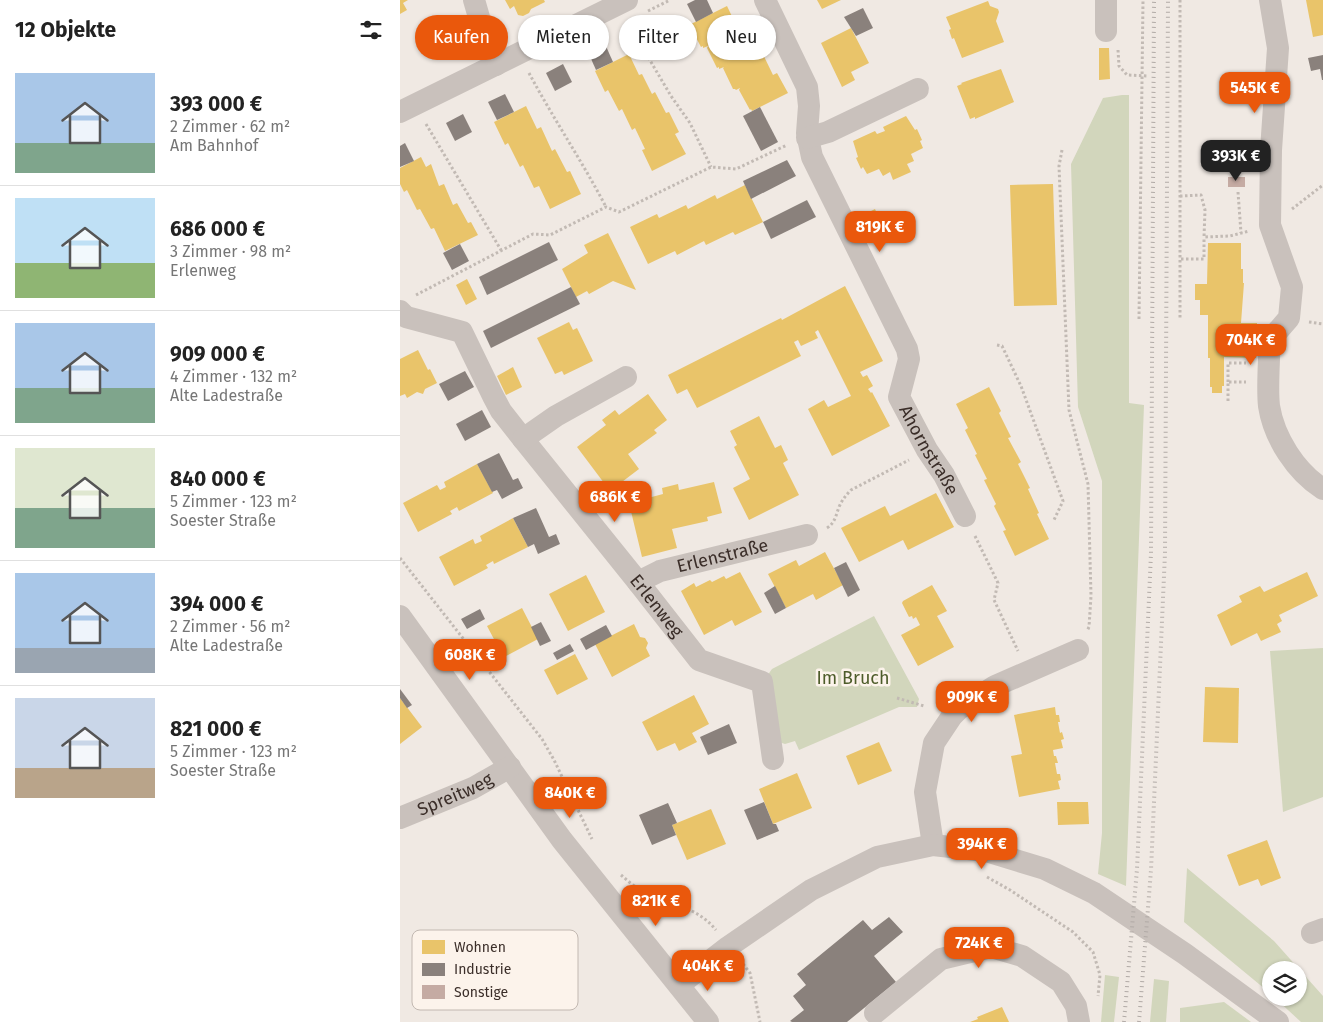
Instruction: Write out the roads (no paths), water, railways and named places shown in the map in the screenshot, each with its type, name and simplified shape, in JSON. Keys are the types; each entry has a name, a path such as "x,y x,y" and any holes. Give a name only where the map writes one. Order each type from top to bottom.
{"street":[{"path":"474,0 487,45 496,65"},
{"name":"Ahornstraße","path":"765,0 808,88 807,138 817,167 905,343 908,359 898,396 927,450 944,475 965,516"},
{"path":"1106,0 1106,31"},
{"path":"1270,0 1278,48 1271,150 1270,226 1292,288 1289,318 1270,340 1269,406 1278,436 1295,464 1318,486"},
{"path":"408,119 496,65 627,11"},
{"path":"807,138 828,132 918,89"},
{"name":"Erlenweg","path":"407,304 406,317 462,332 492,396 523,439 698,660 762,682 773,759"},
{"path":"523,439 556,416 626,378"},
{"name":"Erlenstraße","path":"638,582 660,571 807,535"},
{"path":"400,616 562,840 708,1022"},
{"path":"933,845 924,792 934,743 952,716 959,709 995,686 1078,650"},
{"name":"Spreitweg","path":"401,817 473,788 510,767"},
{"path":"679,985 728,947 810,890 877,857 933,845 986,852 1045,869 1094,894 1185,954 1278,1022"},
{"path":"876,1013 941,959 992,947 1022,956 1061,982 1076,1006 1079,1022"}],"railway":[{"path":"1124,1022 1137,869 1151,553 1154,0"},
{"path":"1139,1022 1151,870 1165,553 1168,0"}],"park label":[{"name":"Im Bruch","path":"853,678"}]}
